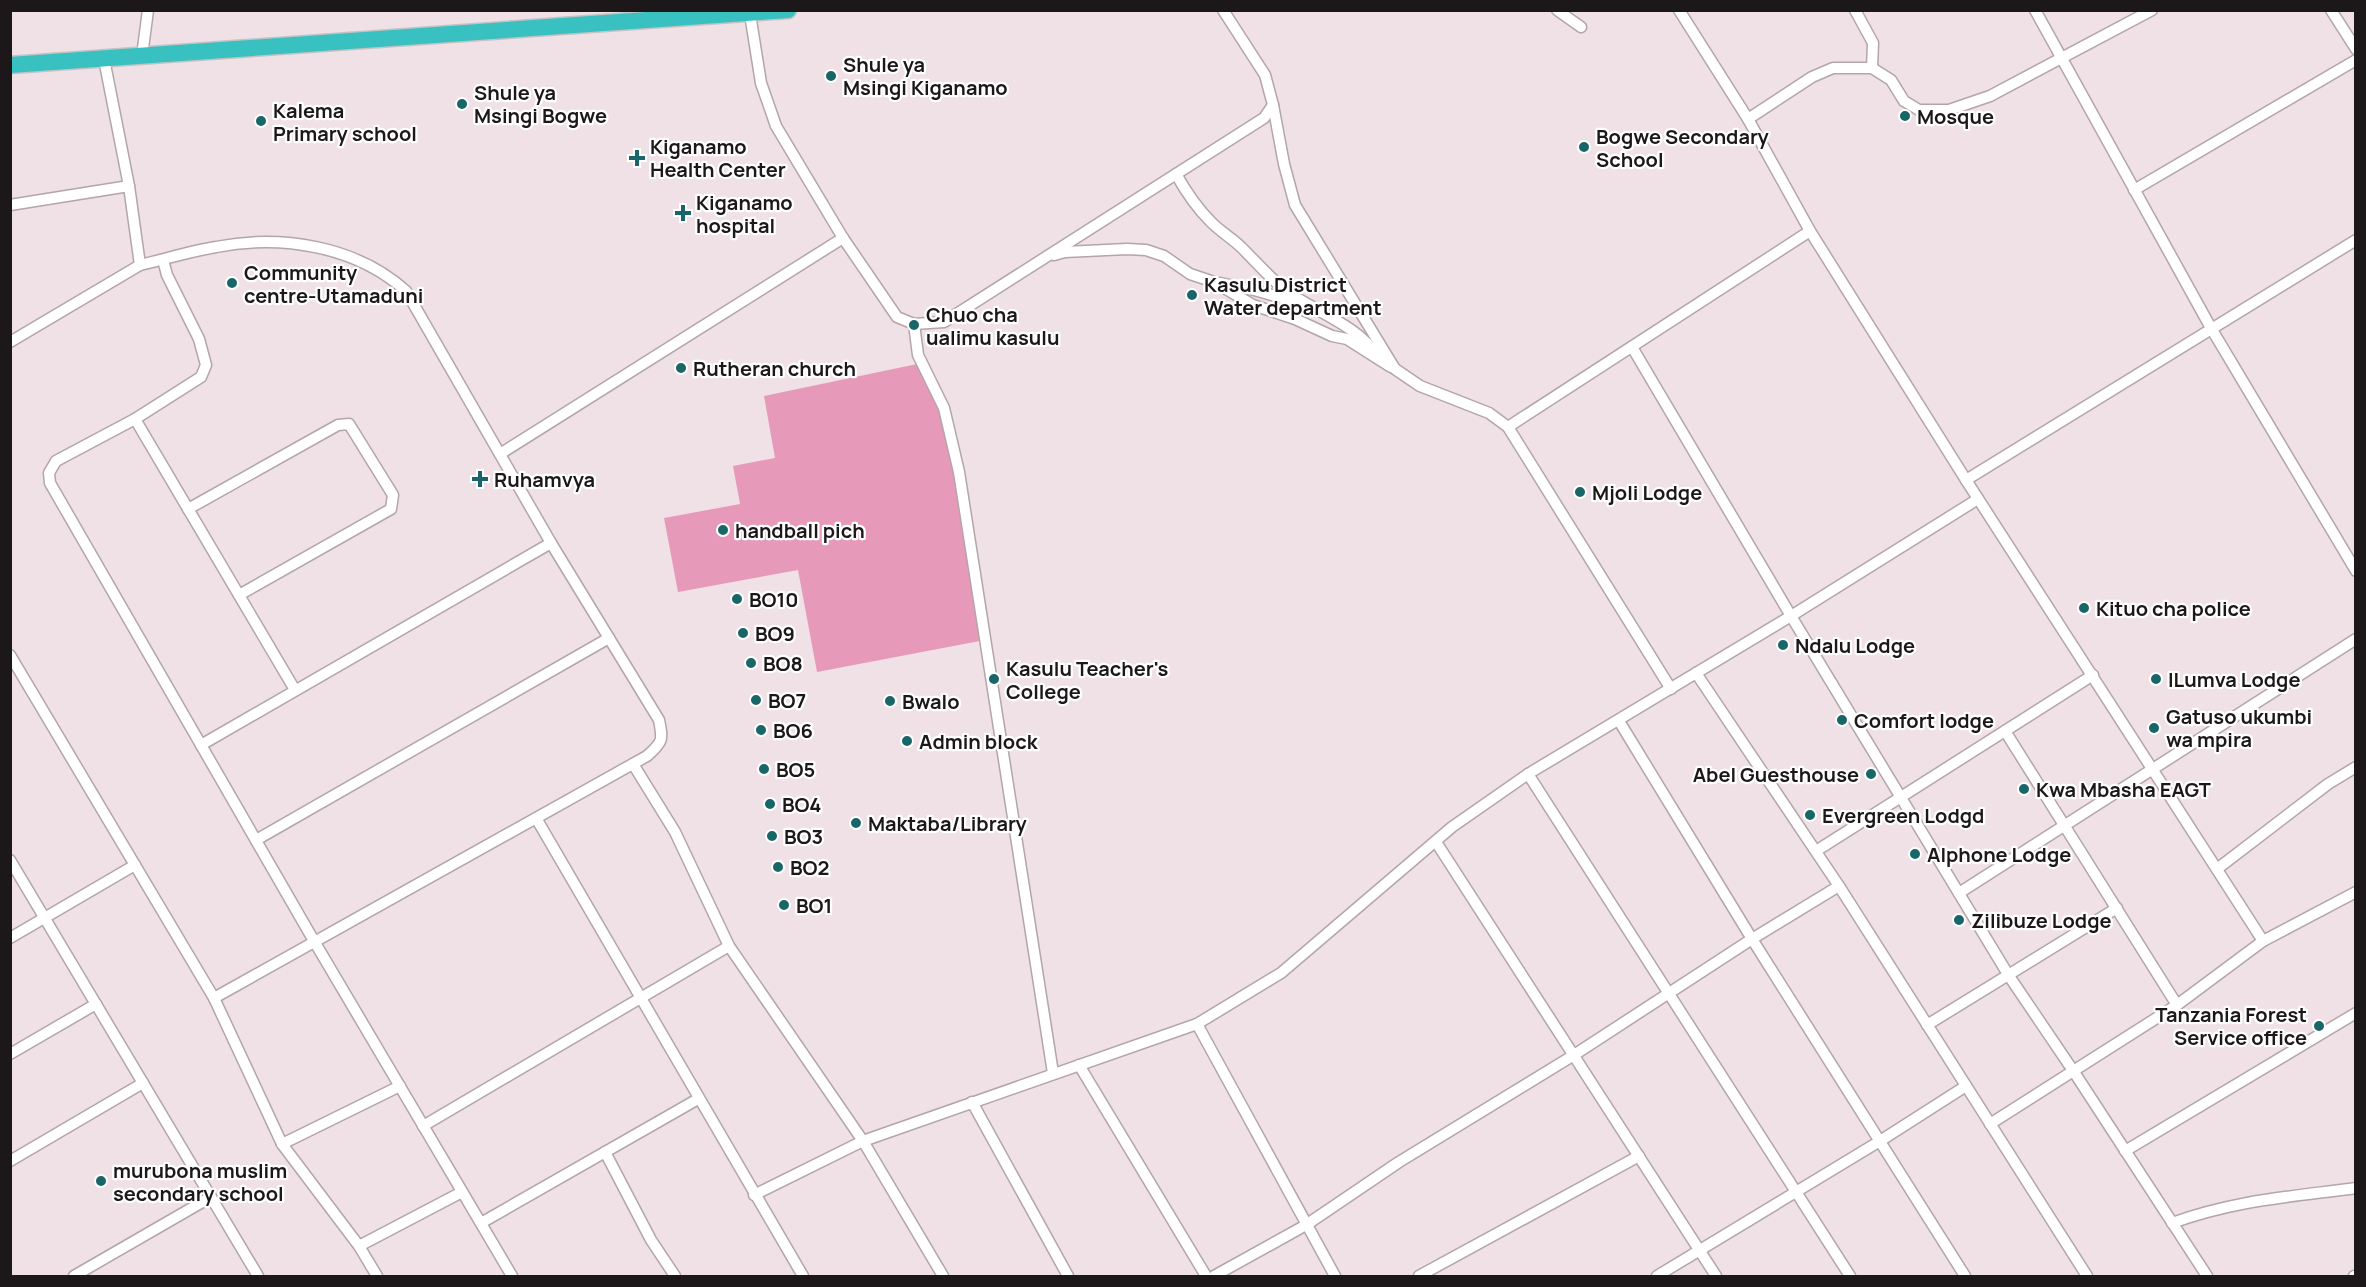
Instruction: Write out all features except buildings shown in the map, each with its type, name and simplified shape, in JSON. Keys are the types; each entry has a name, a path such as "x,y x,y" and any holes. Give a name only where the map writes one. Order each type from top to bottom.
{"highway":[{"path":"10,65 788,10"}],"street":[{"path":"142,56 148,10"},
{"path":"1223,10 1265,75 1295,205 1395,369"},
{"path":"1557,10 1581,27"},
{"path":"1679,10 1748,119 1810,231 1978,500 2263,941"},
{"path":"1855,10 1873,43 1872,68"},
{"path":"2035,10 2211,328 2355,570"},
{"path":"1748,119 1812,77 1833,68 1872,68 1891,80 1904,101 1919,110 1949,110 1990,96 2152,10"},
{"path":"2331,10 2355,49"},
{"path":"750,14 761,83 776,126 843,238 897,317 914,324 944,322 1264,118 1273,105"},
{"path":"104,59 129,186 140,265"},
{"path":"2134,190 2355,60"},
{"path":"1176,174 1191,200 1212,224 1234,240 1286,291 1346,324 1369,344 1383,361"},
{"path":"10,205 129,186"},
{"path":"1508,426 1810,231"},
{"path":"501,454 843,238"},
{"path":"1966,480 2355,240"},
{"path":"10,342 140,265 218,246 282,241 334,251 387,274 406,291 551,543 659,720 662,736 659,746 633,764 214,998"},
{"path":"1045,257 1065,252 1146,250 1164,256 1190,274 1214,282 1312,305"},
{"path":"163,260 167,275 199,339 206,364 201,376 135,419 56,461 49,473 50,483 314,941 512,1276"},
{"path":"1214,282 1253,305 1295,319 1332,336 1347,339 1420,386 1489,413 1508,426 1671,689"},
{"path":"914,324 918,356 944,408 959,472 1053,1073"},
{"path":"1632,347 1791,616 2009,976 2074,1071 2206,1276"},
{"path":"135,419 295,690"},
{"path":"188,509 338,425 349,424 393,495 392,509 239,594"},
{"path":"754,1195 864,1141 1197,1024 1281,973 1452,827 1528,774 1791,616 1978,500"},
{"path":"201,745 551,543"},
{"path":"256,840 609,638"},
{"path":"1959,893 2355,639"},
{"path":"10,655 214,998 282,1144 360,1246 377,1276"},
{"path":"1696,673 1839,886 2087,1276"},
{"path":"1816,851 2093,675"},
{"path":"1618,721 1752,939 1965,1276"},
{"path":"2005,731 2177,1005"},
{"path":"633,764 675,832 729,946 864,1141 943,1276"},
{"path":"2217,869 2328,784 2355,767"},
{"path":"1528,774 1850,1276"},
{"path":"536,818 803,1276"},
{"path":"1436,842 1716,1276"},
{"path":"10,860 258,1276"},
{"path":"10,938 135,865"},
{"path":"1214,1276 1306,1225 1399,1162 1574,1055 1752,939 1839,886"},
{"path":"1990,1124 2177,1005 2263,941 2355,892"},
{"path":"1927,1025 2117,908"},
{"path":"423,1126 729,946"},
{"path":"10,1054 96,1004"},
{"path":"2126,1151 2355,1013"},
{"path":"1197,1024 1335,1276"},
{"path":"1079,1065 1206,1276"},
{"path":"10,1161 143,1083"},
{"path":"282,1144 400,1086"},
{"path":"1657,1276 1880,1141 1966,1086"},
{"path":"481,1223 698,1099"},
{"path":"972,1102 1068,1276"},
{"path":"605,1152 651,1240 674,1276"},
{"path":"1419,1276 1639,1156"},
{"path":"2172,1223 2237,1203 2355,1188"},
{"path":"360,1246 462,1192"},
{"path":"74,1276 211,1197"}],"shaded area":[{"path":"922,363 941,402 985,640 817,672 798,570 678,592 664,518 740,504 733,466 775,458 764,396"}],"place":[{"name":"Shule ya Msingi Kiganamo","path":"831,76"},
{"name":"Shule ya Msingi Bogwe","path":"462,104"},
{"name":"Mosque","path":"1905,116"},
{"name":"Kalema Primary school","path":"261,121"},
{"name":"Bogwe Secondary School","path":"1584,147"},
{"name":"Kiganamo Health Center","path":"637,158"},
{"name":"Kiganamo hospital","path":"683,213"},
{"name":"Community centre-Utamaduni","path":"232,283"},
{"name":"Kasulu District Water department","path":"1192,295"},
{"name":"Chuo cha ualimu kasulu","path":"914,325"},
{"name":"Rutheran church","path":"681,368"},
{"name":"Ruhamvya","path":"480,479"},
{"name":"Mjoli Lodge","path":"1580,492"},
{"name":"handball pich","path":"723,530"},
{"name":"BO10","path":"737,599"},
{"name":"Kituo cha police","path":"2084,608"},
{"name":"BO9","path":"743,633"},
{"name":"Ndalu Lodge","path":"1783,645"},
{"name":"BO8","path":"751,663"},
{"name":"Kasulu Teacher's College","path":"994,679"},
{"name":"ILumva Lodge","path":"2156,679"},
{"name":"BO7","path":"756,700"},
{"name":"Bwalo","path":"890,701"},
{"name":"Comfort lodge","path":"1842,720"},
{"name":"Gatuso ukumbi wa mpira","path":"2154,728"},
{"name":"BO6","path":"761,730"},
{"name":"Admin block","path":"907,741"},
{"name":"BO5","path":"764,769"},
{"name":"Abel Guesthouse","path":"1871,774"},
{"name":"Kwa Mbasha EAGT","path":"2024,789"},
{"name":"BO4","path":"770,804"},
{"name":"Evergreen Lodgd","path":"1810,815"},
{"name":"Maktaba/Library","path":"856,823"},
{"name":"BO3","path":"772,836"},
{"name":"Alphone Lodge","path":"1915,854"},
{"name":"BO2","path":"778,867"},
{"name":"BO1","path":"784,905"},
{"name":"Zilibuze Lodge","path":"1959,920"},
{"name":"Tanzania Forest Service office","path":"2319,1026"},
{"name":"murubona muslim secondary school","path":"101,1181"}]}
